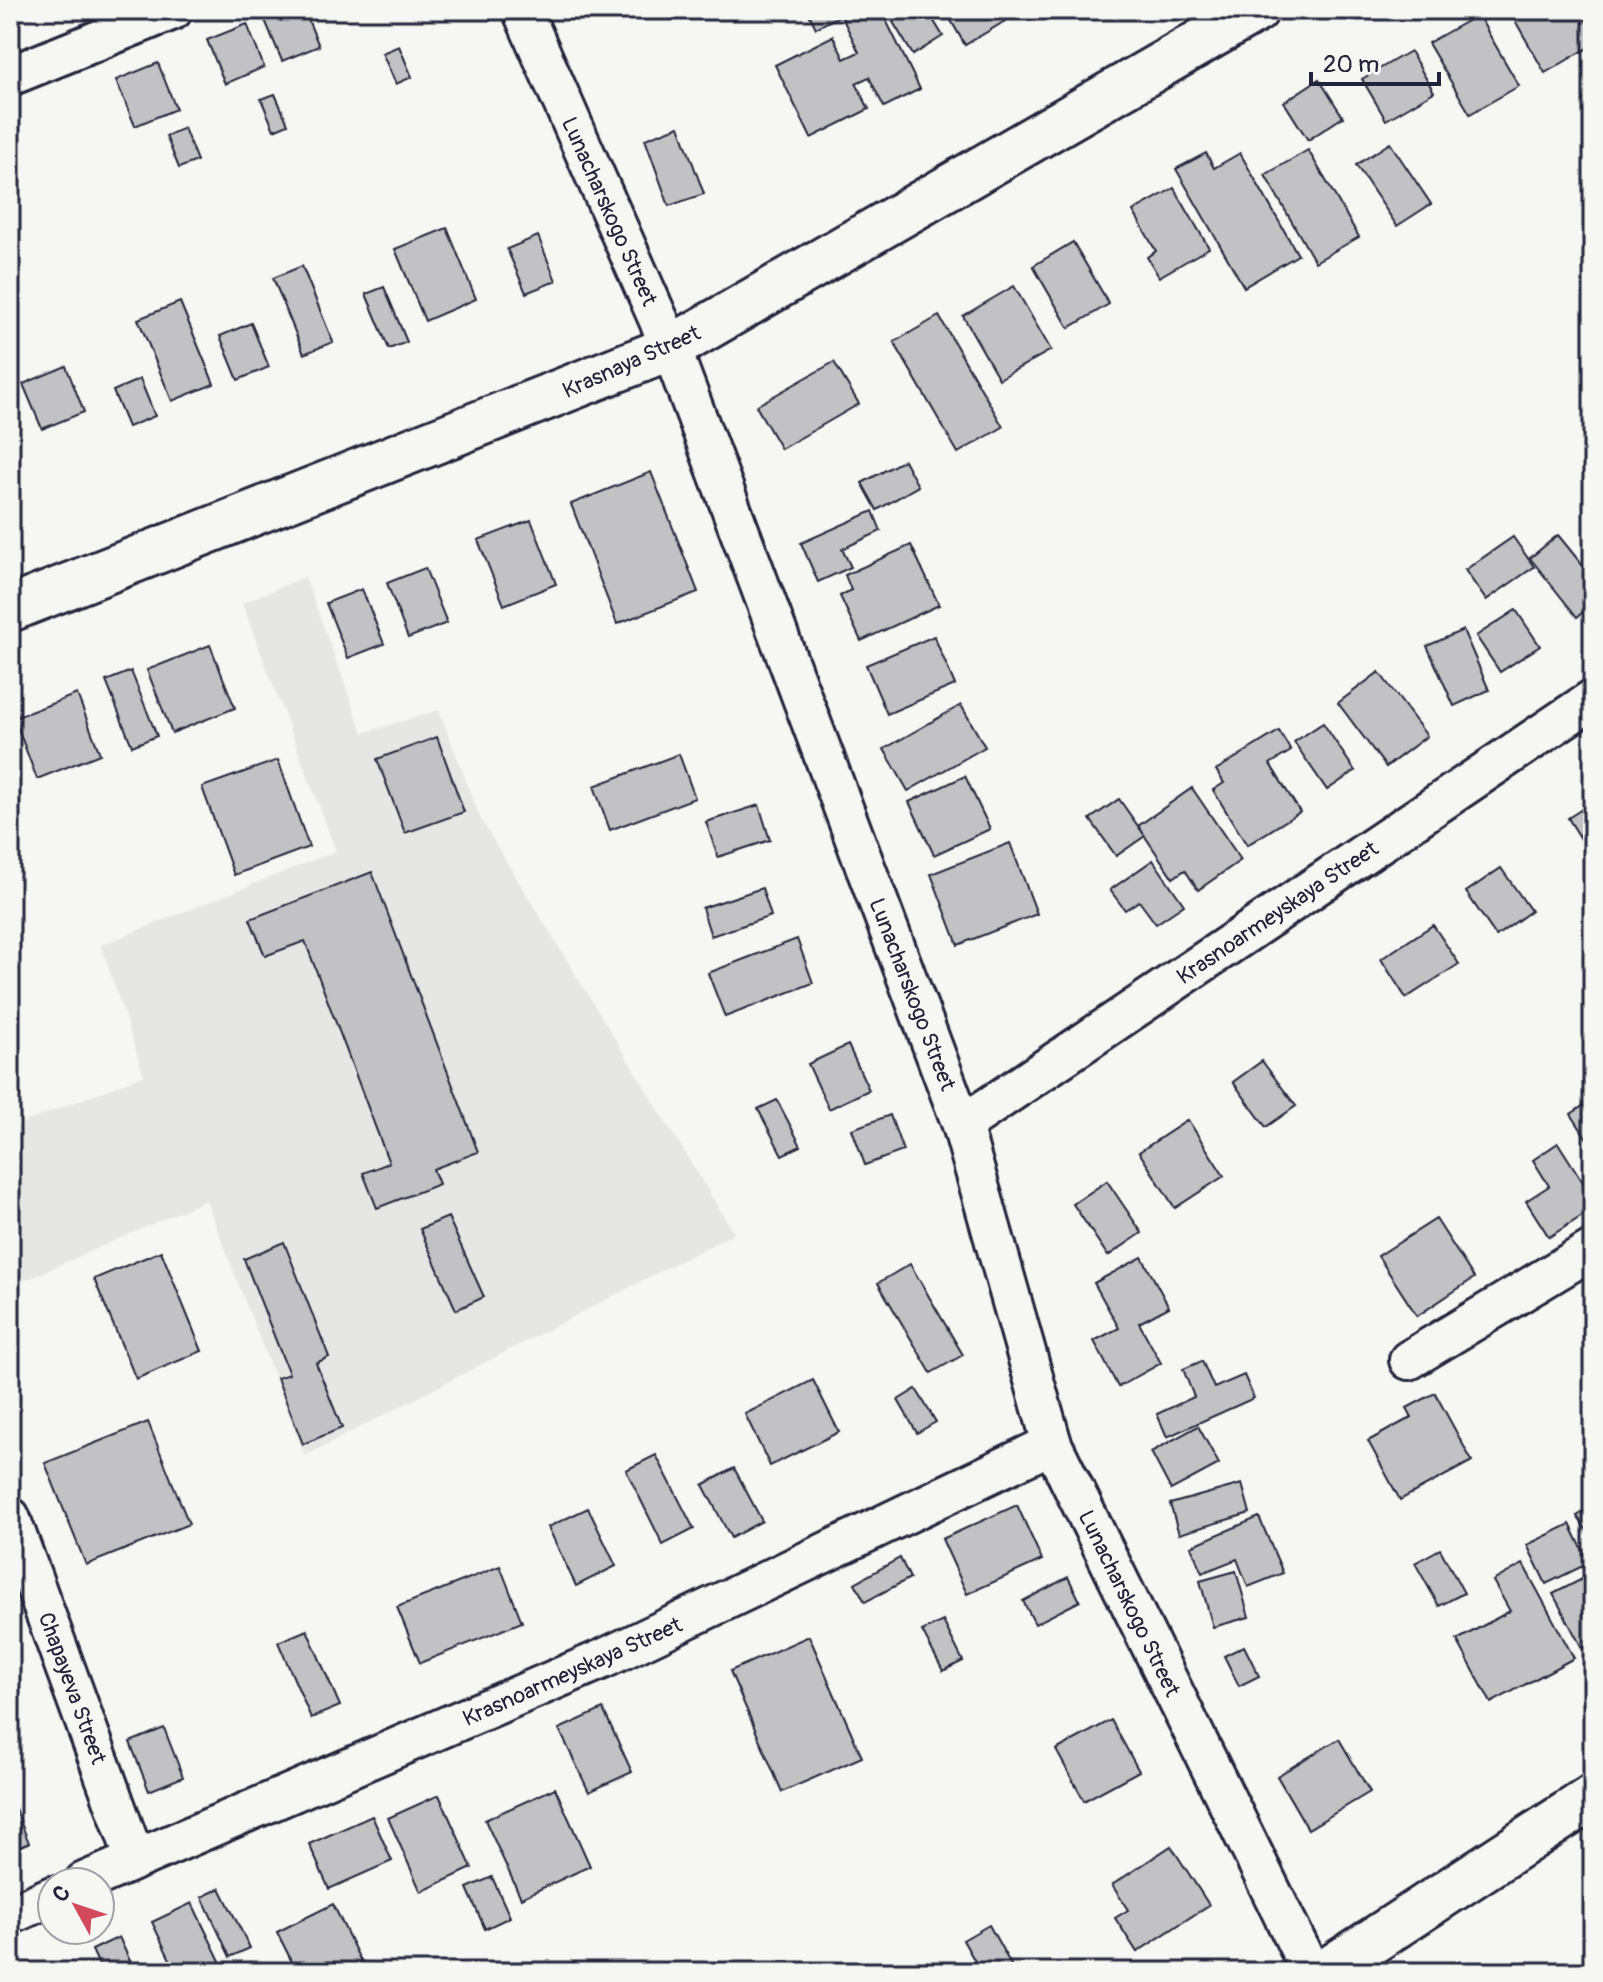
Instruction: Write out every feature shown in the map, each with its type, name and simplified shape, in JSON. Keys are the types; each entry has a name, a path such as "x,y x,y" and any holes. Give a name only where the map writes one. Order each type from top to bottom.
{"main road":[{"name":"Krasnaya Street","path":"10,609 671,348 1256,10"},
{"path":"1325,1972 1593,1797"}],"street":[{"path":"10,76 173,10"},
{"name":"Lunacharskogo Street","path":"522,10 671,348 962,1125 1052,1444 1311,1972"},
{"name":"Krasnoarmeyskaya Street","path":"962,1125 1593,699"},
{"path":"1409,1360 1593,1249"},
{"name":"Krasnoarmeyskaya Street","path":"116,1868 605,1658 1052,1444"},
{"name":"Chapayeva Street","path":"10,1517 135,1859"},
{"path":"10,1915 36,1903"}],"shaded area":[{"path":"305,577 363,733 439,710 481,820 734,1233 305,1456 206,1200 10,1287 10,1128 144,1075 101,945 336,851 242,603"}],"building":[{"path":"288,10 304,10 319,46 282,61 265,20"},
{"path":"807,10 881,10 920,89 884,107 869,77 856,83 869,109 811,138 775,65 833,36 844,59 859,52 841,15 816,28"},
{"path":"912,10 927,10 943,36 913,55 893,22"},
{"path":"945,10 1008,10 1012,17 965,45"},
{"path":"1509,10 1580,10 1593,33 1593,45 1545,73"},
{"path":"1478,15 1519,86 1470,114 1428,43"},
{"path":"247,24 264,67 225,84 207,40"},
{"path":"399,46 412,77 396,84 382,53"},
{"path":"1410,51 1434,92 1386,120 1362,79"},
{"path":"158,63 176,109 135,126 116,80"},
{"path":"1319,79 1343,117 1308,140 1284,102"},
{"path":"275,94 288,124 274,130 261,99"},
{"path":"679,126 704,194 669,206 645,139"},
{"path":"184,128 197,161 179,168 166,136"},
{"path":"1390,143 1431,204 1397,226 1356,165"},
{"path":"1308,150 1359,237 1315,262 1265,175"},
{"path":"1206,153 1214,168 1240,153 1298,255 1244,287 1176,169"},
{"path":"1174,188 1209,248 1159,277 1147,257 1156,251 1133,211"},
{"path":"447,228 476,299 425,321 395,249"},
{"path":"538,236 556,281 526,293 507,249"},
{"path":"1073,242 1109,304 1069,328 1033,266"},
{"path":"302,266 333,342 304,354 273,278"},
{"path":"1014,286 1051,350 999,379 963,316"},
{"path":"384,287 407,342 389,349 366,294"},
{"path":"180,302 214,384 172,401 138,319"},
{"path":"939,316 1003,427 958,453 894,342"},
{"path":"251,323 269,367 238,380 220,336"},
{"path":"834,362 859,404 781,449 756,406"},
{"path":"66,366 84,412 42,429 23,384"},
{"path":"140,379 155,416 128,427 113,391"},
{"path":"904,460 918,486 877,510 862,483"},
{"path":"651,472 698,592 617,624 571,504"},
{"path":"873,511 881,531 842,549 851,567 818,582 801,543"},
{"path":"531,520 556,584 504,605 478,540"},
{"path":"1558,535 1593,578 1593,604 1577,617 1530,558"},
{"path":"1513,537 1534,567 1486,600 1465,570"},
{"path":"911,545 939,605 861,641 840,596 851,590 845,575"},
{"path":"425,568 447,623 408,638 387,583"},
{"path":"362,589 384,644 348,658 326,603"},
{"path":"1516,610 1540,646 1500,672 1476,636"},
{"path":"1463,630 1489,690 1454,706 1427,646"},
{"path":"934,636 955,685 887,714 866,665"},
{"path":"210,645 235,708 172,733 147,670"},
{"path":"131,671 157,736 132,746 106,681"},
{"path":"1379,672 1427,736 1386,767 1338,703"},
{"path":"77,694 100,754 37,779 14,718"},
{"path":"961,705 985,747 908,791 884,749"},
{"path":"1323,723 1355,771 1327,790 1294,742"},
{"path":"1279,731 1291,751 1270,764 1300,812 1247,845 1213,790 1224,783 1216,770"},
{"path":"437,737 464,812 405,833 377,759"},
{"path":"679,754 695,798 610,830 594,786"},
{"path":"278,760 309,847 234,875 202,787"},
{"path":"965,776 990,829 934,855 909,802"},
{"path":"1192,788 1241,860 1198,890 1185,870 1173,878 1138,826"},
{"path":"1119,799 1145,836 1116,856 1090,819"},
{"path":"1593,802 1593,858 1568,818"},
{"path":"759,805 770,840 718,857 706,822"},
{"path":"1010,843 1037,914 958,945 931,874"},
{"path":"1153,860 1184,905 1156,924 1139,901 1125,910 1110,890"},
{"path":"1501,868 1531,911 1496,936 1466,892"},
{"path":"372,872 478,1152 433,1169 439,1184 377,1208 363,1173 389,1163 305,941 265,956 250,919"},
{"path":"762,888 771,916 711,936 702,908"},
{"path":"1433,925 1459,964 1406,998 1381,959"},
{"path":"797,939 813,983 725,1017 708,973"},
{"path":"848,1045 869,1090 829,1109 808,1064"},
{"path":"1262,1061 1296,1106 1266,1127 1233,1082"},
{"path":"1593,1099 1593,1148 1571,1114"},
{"path":"777,1100 801,1146 782,1155 758,1109"},
{"path":"890,1115 903,1151 865,1165 852,1129"},
{"path":"1188,1120 1224,1176 1175,1208 1139,1152"},
{"path":"1558,1143 1593,1198 1593,1209 1549,1237 1526,1201 1549,1186 1533,1160"},
{"path":"1107,1181 1142,1233 1108,1256 1073,1204"},
{"path":"448,1217 484,1297 456,1310 420,1229"},
{"path":"1436,1219 1474,1278 1417,1316 1378,1256"},
{"path":"284,1242 329,1357 316,1363 342,1428 303,1444 277,1378 289,1374 244,1259"},
{"path":"161,1251 202,1351 136,1379 94,1279"},
{"path":"1142,1257 1169,1307 1139,1323 1161,1363 1118,1387 1094,1341 1119,1328 1094,1283"},
{"path":"910,1264 963,1355 931,1373 878,1283"},
{"path":"1202,1361 1214,1388 1244,1375 1254,1398 1167,1437 1157,1414 1194,1397 1183,1369"},
{"path":"813,1380 839,1432 770,1466 745,1414"},
{"path":"916,1389 936,1422 917,1433 898,1400"},
{"path":"1435,1393 1472,1461 1400,1500 1368,1441 1412,1417 1407,1408"},
{"path":"148,1422 189,1524 86,1565 45,1463"},
{"path":"1198,1426 1219,1464 1171,1490 1151,1452"},
{"path":"656,1455 694,1529 663,1545 626,1470"},
{"path":"734,1468 762,1521 731,1538 703,1485"},
{"path":"1242,1484 1250,1513 1179,1534 1170,1504"},
{"path":"1017,1505 1042,1560 967,1594 942,1539"},
{"path":"1593,1506 1593,1540 1577,1516"},
{"path":"588,1508 616,1566 576,1586 548,1527"},
{"path":"1259,1517 1283,1573 1248,1587 1237,1559 1202,1573 1191,1546"},
{"path":"1570,1524 1589,1563 1546,1584 1527,1545"},
{"path":"1440,1549 1464,1593 1439,1606 1415,1563"},
{"path":"900,1558 910,1578 865,1602 855,1583"},
{"path":"1523,1564 1574,1658 1491,1703 1457,1640 1510,1611 1493,1581"},
{"path":"500,1566 522,1622 420,1663 397,1607"},
{"path":"1236,1571 1249,1617 1213,1627 1200,1581"},
{"path":"1068,1577 1080,1601 1035,1624 1023,1601"},
{"path":"1586,1577 1593,1590 1593,1642 1582,1648 1553,1594"},
{"path":"943,1621 963,1661 943,1671 922,1631"},
{"path":"307,1630 340,1706 311,1718 278,1642"},
{"path":"809,1636 862,1757 782,1792 730,1671"},
{"path":"1244,1646 1259,1676 1239,1686 1224,1656"},
{"path":"603,1709 632,1772 589,1792 559,1729"},
{"path":"1111,1720 1139,1771 1084,1801 1056,1750"},
{"path":"164,1728 183,1777 149,1791 130,1742"},
{"path":"1339,1739 1370,1792 1308,1829 1277,1776"},
{"path":"555,1788 590,1866 521,1898 485,1820"},
{"path":"439,1795 472,1868 421,1892 388,1818"},
{"path":"10,1796 29,1843 10,1851"},
{"path":"372,1816 392,1861 329,1889 309,1844"},
{"path":"1171,1846 1209,1905 1137,1952 1115,1918 1128,1910 1112,1885"},
{"path":"492,1877 510,1917 485,1929 467,1888"},
{"path":"220,1888 250,1948 230,1957 202,1897"},
{"path":"192,1903 221,1963 202,1972 176,1972 152,1922"},
{"path":"333,1904 366,1972 297,1972 277,1932"},
{"path":"989,1925 1015,1972 981,1972 963,1940"},
{"path":"119,1937 135,1972 102,1972 92,1950 100,1946 116,1946"},
{"path":"1593,1956 1593,1972 1570,1972"}]}
